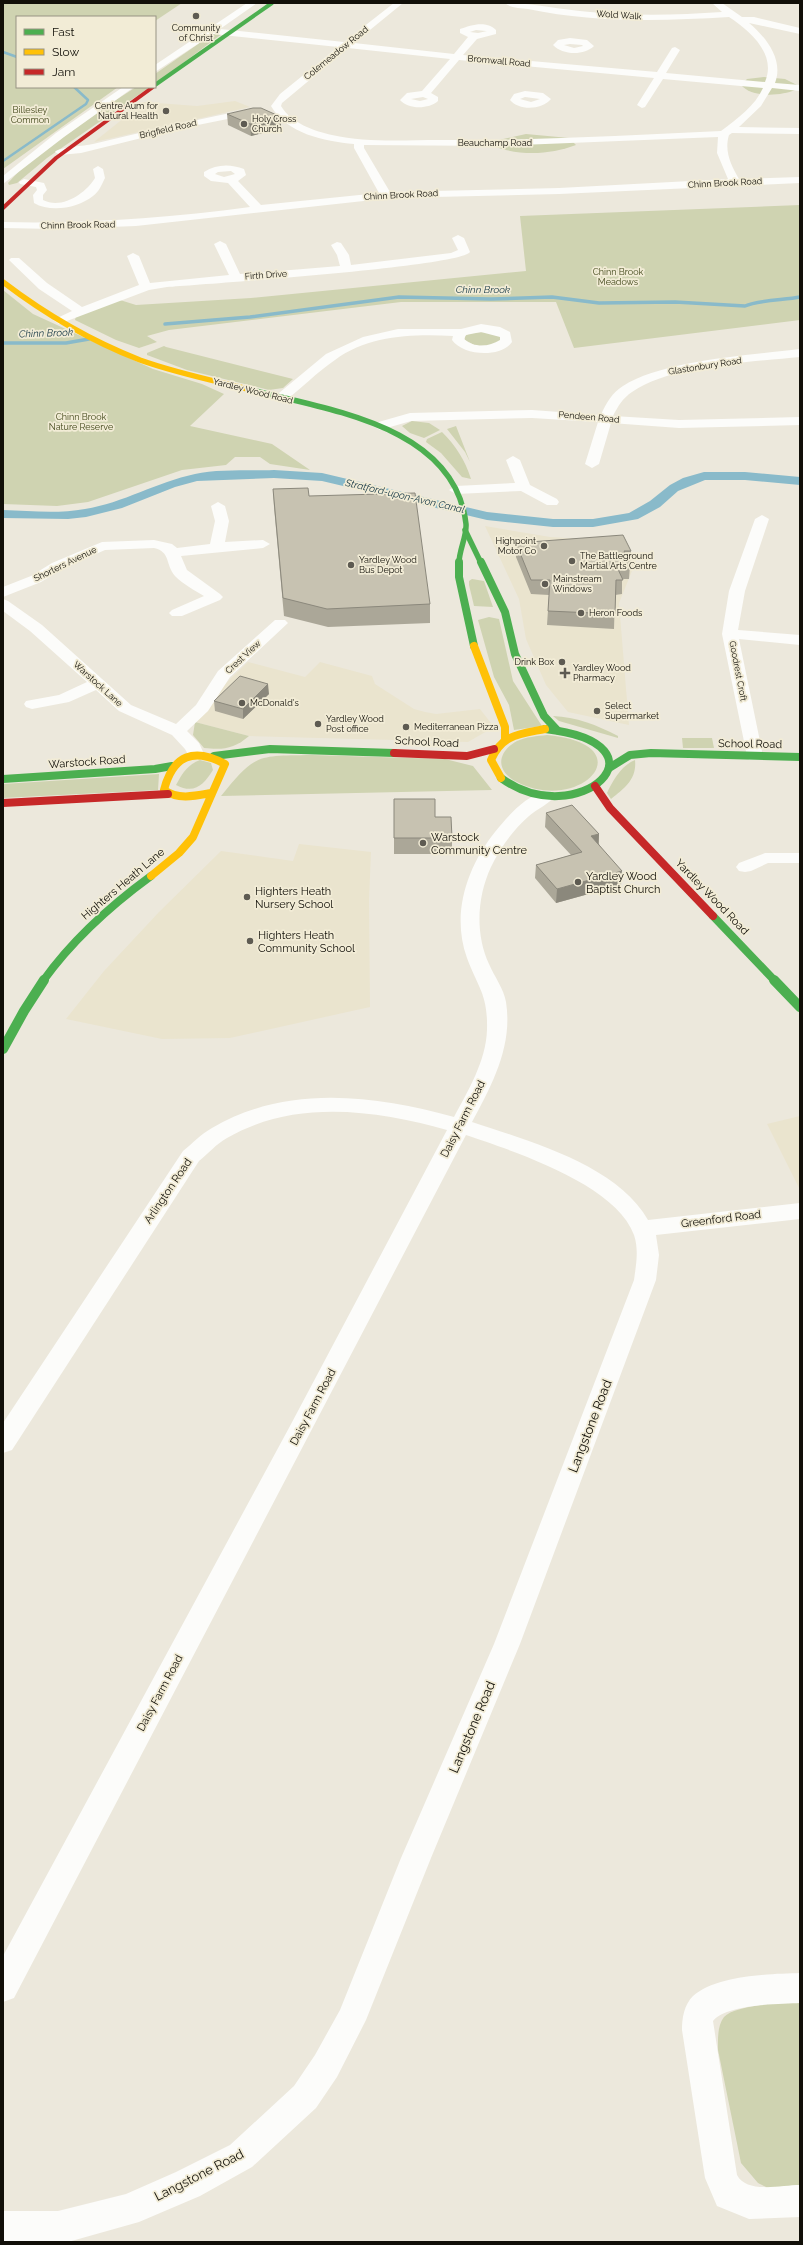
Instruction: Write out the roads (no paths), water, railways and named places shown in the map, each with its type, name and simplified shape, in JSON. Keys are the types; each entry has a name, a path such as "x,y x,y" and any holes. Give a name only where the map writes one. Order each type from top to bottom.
{"street":[{"path":"156,68 253,3"},
{"path":"156,85 272,3"},
{"name":"Colemeadow Road","path":"269,108 344,45 399,3"},
{"name":"Wold Walk","path":"509,3 560,11 645,17 730,14"},
{"path":"716,3 740,20 760,38 767,50 774,70 764,97 756,107 727,132 722,139 723,159 735,182"},
{"path":"740,20 754,20 800,31"},
{"name":"Bromwall Road","path":"213,31 455,57 800,88"},
{"path":"425,94 455,57 475,36"},
{"path":"536,94 571,50"},
{"path":"642,105 675,50"},
{"path":"3,181 60,135 128,88"},
{"path":"3,208 21,186 60,152 151,88"},
{"name":"Beauchamp Road","path":"269,108 308,130 327,137 359,141 497,144 727,132 800,130"},
{"name":"Brigfield Road","path":"60,152 81,150 178,126 269,108"},
{"path":"359,141 359,148 386,195"},
{"path":"3,187 40,185 42,190 38,195 38,201 41,203 53,205 67,203 91,193 100,178 98,169"},
{"path":"230,179 258,209"},
{"name":"Chinn Brook Road","path":"3,225 55,226 139,223 386,195 454,192 559,191 800,180"},
{"name":"Firth Drive","path":"59,320 146,287 167,283 346,269 453,256 464,252 458,238"},
{"path":"220,244 236,278"},
{"path":"337,245 343,255 346,269"},
{"path":"133,256 146,287"},
{"path":"14,260 43,286 81,312"},
{"name":"Yardley Wood Road","path":"3,282 21,296 59,320 127,354 180,372 332,410 380,426 413,442 426,452 445,470 458,495 465,528 504,612 515,654 544,716 557,730"},
{"path":"280,398 338,352 363,341 388,334 410,331 461,333"},
{"name":"Glastonbury Road","path":"592,464 614,401 623,392 635,384 658,374 679,369 800,353"},
{"name":"Pendeen Road","path":"380,426 410,417 497,414 561,414 679,424 800,421"},
{"path":"513,460 524,486 532,493 552,502"},
{"path":"458,495 524,486"},
{"path":"217,547 222,521 218,506"},
{"name":"Goodrest Croft","path":"755,756 730,634 737,591 762,519"},
{"name":"Yardley Wood Road","path":"465,528 459,552 466,576 474,648 505,727 505,739"},
{"name":"Shorters Avenue","path":"3,592 36,579 85,553 102,546 154,544 167,547 174,553"},
{"path":"177,613 215,597 178,571 173,561 174,553 217,547 263,544"},
{"path":"466,576 488,576"},
{"name":"Warstock Lane","path":"3,604 36,628 125,708 178,730 193,747 196,754"},
{"path":"492,612 504,612"},
{"name":"Crest View","path":"178,730 202,708 224,674 280,623"},
{"path":"730,634 800,640"},
{"path":"32,704 63,699 98,683"},
{"path":"532,730 557,730 575,733 594,741 608,755 609,768 604,780 596,786 571,795 546,796 518,790 498,778 491,765 494,749 505,739 532,730"},
{"name":"School Road","path":"594,741 652,753"},
{"name":"School Road","path":"214,756 264,749 467,756 494,749"},
{"name":"School Road","path":"225,771 237,764 260,755 290,750"},
{"name":"School Road","path":"609,768 630,755 652,753 800,757"},
{"path":"3,803 168,794 184,796 211,793 225,771 225,764 214,756 196,754 183,758 172,766 165,779 164,790 168,794"},
{"name":"School Road","path":"467,756 491,765"},
{"name":"Warstock Road","path":"3,779 155,770 172,766"},
{"name":"Yardley Wood Road","path":"596,786 607,804 800,1007"},
{"path":"518,790 522,800 521,812"},
{"name":"Highters Heath Lane","path":"5,1040 40,984 78,940 98,919 189,841 203,814 211,793"},
{"path":"571,795 607,804"},
{"path":"184,796 203,814"},
{"name":"Daisy Farm Road","path":"3,1987 299,1433 480,1088 495,1048 498,1023 495,999 473,948 470,918 472,895 480,874 500,837 521,812 530,804 546,796"},
{"path":"745,868 765,858 800,858"},
{"name":"Arlington Road","path":"3,1443 191,1156 218,1134 254,1117 295,1106 337,1104 390,1110 460,1126"},
{"name":"Langstone Road","path":"3,2228 58,2228 127,2210 188,2184 242,2156 305,2097 326,2066 351,2020 416,1858 508,1644 645,1280 650,1249 642,1229 626,1206 589,1176 530,1151 460,1126"},
{"name":"Greenford Road","path":"642,1229 800,1211"},
{"path":"800,1988 722,1997 706,2005 698,2014 697,2030 721,2178 729,2194 750,2203 800,2201"}],"waterway":[{"path":"3,52 16,57"},
{"path":"3,161 86,104 88,100 75,88"},
{"name":"Chinn Brook","path":"165,324 250,317 399,297 491,299 552,297 599,303 675,302 745,306 764,301 800,297"},
{"name":"Chinn Brook","path":"3,343 66,343 89,339"},
{"name":"Stratford-upon-Avon Canal","path":"3,514 68,515 86,513 117,505 171,484 197,477 274,474 322,477 487,516 553,523 593,523 633,516 655,504 674,488 687,481 704,476 745,476 800,481"}],"place":[{"name":"Community of Christ","path":"196,16"},
{"name":"Centre Aum for Natural Health","path":"166,111"},
{"name":"Holy Cross Church","path":"244,124"},
{"name":"Highpoint Motor Co","path":"544,546"},
{"name":"The Battleground Martial Arts Centre","path":"572,561"},
{"name":"Yardley Wood Bus Depot","path":"351,565"},
{"name":"Mainstream Windows","path":"545,584"},
{"name":"Heron Foods","path":"581,613"},
{"name":"Drink Box","path":"562,662"},
{"name":"Yardley Wood Pharmacy","path":"565,673"},
{"name":"McDonald's","path":"242,703"},
{"name":"Select Supermarket","path":"597,711"},
{"name":"Yardley Wood Post office","path":"318,724"},
{"name":"Mediterranean Pizza","path":"406,727"},
{"name":"Warstock Community Centre","path":"423,843"},
{"name":"Yardley Wood Baptist Church","path":"578,882"},
{"name":"Highters Heath Nursery School","path":"247,897"},
{"name":"Highters Heath Community School","path":"250,941"}],"park label":[{"name":"Billesley Common","path":"30,116"},
{"name":"Chinn Brook Meadows","path":"618,278"},
{"name":"Chinn Brook Nature Reserve","path":"81,422"}]}
